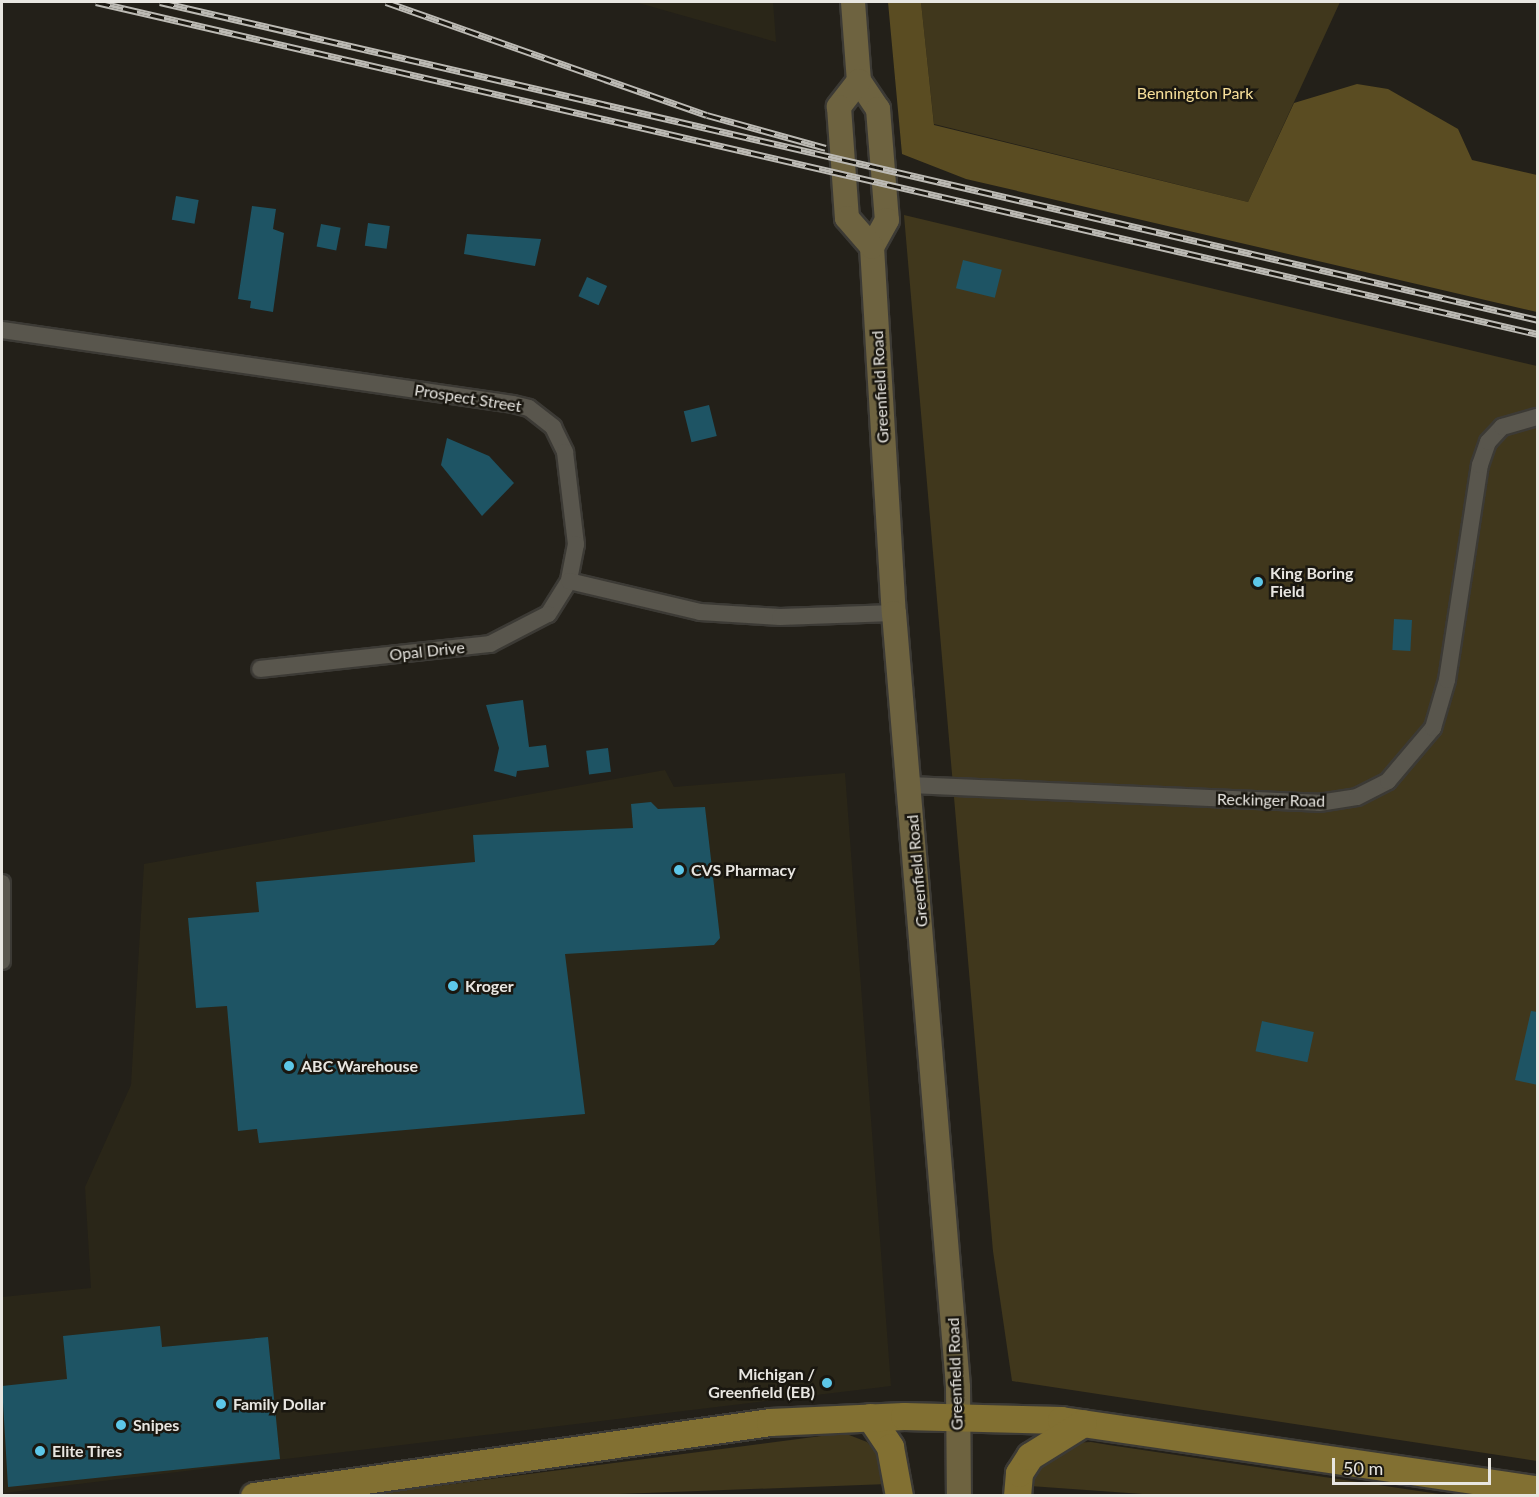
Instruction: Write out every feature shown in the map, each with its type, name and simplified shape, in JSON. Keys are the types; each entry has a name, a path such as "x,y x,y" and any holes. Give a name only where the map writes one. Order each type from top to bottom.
{"main road":[{"path":"853,2 859,81 878,109 887,220 872,247 847,218 839,107 859,81"},
{"name":"Greenfield Road","path":"872,247 894,613 958,1387 955,1416 959,1496"},
{"path":"254,1496 770,1422 955,1416 1083,1423 1538,1490"},
{"path":"870,1417 890,1447 899,1496"},
{"path":"1017,1496 1019,1473 1030,1456 1083,1423"}],"street":[{"name":"Prospect Street","path":"2,330 529,408 553,427 565,452 576,544 569,581"},
{"name":"Reckinger Road","path":"910,785 1319,804 1357,797 1388,781 1409,761 1436,719 1480,465 1488,442 1502,427 1538,417"},
{"path":"569,581 700,612 780,617 894,613"},
{"name":"Opal Drive","path":"260,669 490,644 548,614 569,581"},
{"path":"2,883 2,961"}],"shaded area":[{"path":"635,2 773,2 776,42"},
{"path":"888,2 921,2 934,125 1248,202 1294,103 1357,84 1388,89 1458,129 1472,160 1537,175 1537,312 966,179 902,154"},
{"path":"665,770 674,787 845,773 891,1386 4,1493 2,1297 91,1288 85,1187 131,1085 144,864"}],"green space":[{"name":"Bennington Park","path":"921,2 1340,2 1248,202 934,124"},
{"path":"904,215 1537,366 1537,1461 1012,1381 993,1251"},
{"path":"844,1433 867,1442 879,1455 888,1484 566,1496 360,1496"},
{"path":"1091,1442 1446,1495 1171,1496 1030,1486 1046,1456 1071,1443"}],"building":[{"path":"176,196 199,200 194,224 172,220"},
{"path":"252,206 276,209 273,229 284,233 273,312 250,308 251,301 238,299"},
{"path":"368,223 390,226 387,249 365,246"},
{"path":"321,224 341,228 336,250 317,247"},
{"path":"467,234 541,239 535,266 464,254"},
{"path":"963,260 1002,270 995,298 956,288"},
{"path":"587,277 607,286 599,305 578,296"},
{"path":"709,405 717,436 692,442 684,411"},
{"path":"447,438 489,456 514,483 482,516 441,465"},
{"path":"1394,619 1412,620 1410,651 1392,650"},
{"path":"523,700 529,747 546,745 549,767 517,771 516,777 494,771 499,748 486,705"},
{"path":"608,748 611,772 589,775 586,751"},
{"path":"651,802 658,809 705,807 720,938 714,945 565,954 585,1114 259,1143 257,1129 238,1131 227,1006 196,1008 188,918 259,912 256,882 475,862 473,835 633,828 631,804"},
{"path":"1531,1011 1538,1012 1538,1085 1515,1080"},
{"path":"1262,1021 1314,1032 1307,1062 1256,1051"},
{"path":"160,1326 162,1347 268,1337 280,1459 8,1487 2,1386 67,1379 63,1336"}],"railway":[{"path":"96,2 1538,334"},
{"path":"160,2 1538,320"},
{"path":"386,2 707,115 826,148"}],"place":[{"name":"King Boring Field","path":"1258,582"},
{"name":"CVS Pharmacy","path":"679,870"},
{"name":"Kroger","path":"453,986"},
{"name":"ABC Warehouse","path":"289,1066"},
{"name":"Michigan / Greenfield (EB)","path":"827,1383"},
{"name":"Family Dollar","path":"221,1404"},
{"name":"Snipes","path":"121,1425"},
{"name":"Elite Tires","path":"40,1451"}]}
